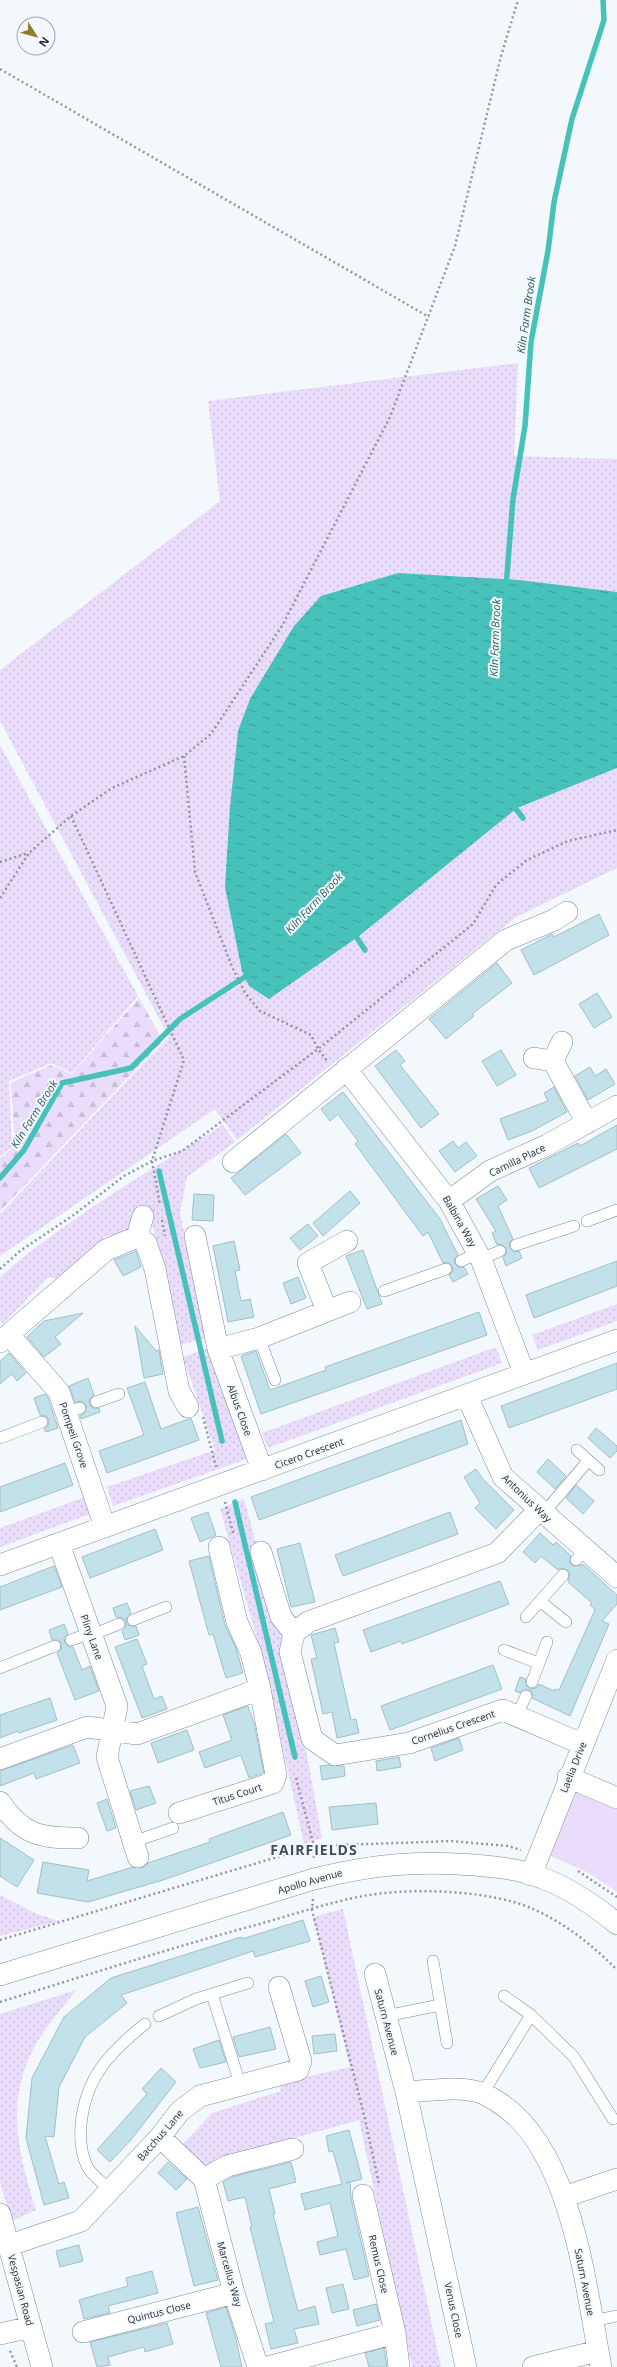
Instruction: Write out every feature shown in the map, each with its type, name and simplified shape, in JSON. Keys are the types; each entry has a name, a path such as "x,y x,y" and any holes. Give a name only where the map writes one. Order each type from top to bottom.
{"street":[{"path":"233,1162 506,940 554,920 567,912"},
{"path":"562,1042 543,1060 587,1123"},
{"name":"Balbina Way","path":"346,1069 449,1201 480,1256 524,1373"},
{"name":"Camilla Place","path":"449,1201 490,1171 587,1123 617,1106"},
{"path":"143,1216 137,1237 146,1242 156,1269 179,1391 188,1407"},
{"name":"Albus Close","path":"195,1236 218,1349 262,1470"},
{"name":"Pompeii Grove","path":"105,1527 68,1412 59,1392 5,1338 106,1250 137,1237"},
{"path":"327,1311 308,1264 347,1242"},
{"path":"218,1349 259,1338 350,1302"},
{"name":"Cicero Crescent","path":"0,1566 617,1340"},
{"name":"Antonius Way","path":"467,1396 503,1477 541,1512 580,1555 617,1577"},
{"path":"261,1552 281,1617 294,1633 308,1622 497,1553 541,1512"},
{"name":"Pliny Lane","path":"58,1544 117,1706 112,1730"},
{"name":"Titus Court","path":"176,1820 273,1783 276,1775 260,1689 251,1653 237,1622 219,1547"},
{"name":"Cornelius Crescent","path":"294,1633 290,1652 312,1739 335,1755 409,1743 503,1710 582,1744"},
{"name":"Laelia Drive","path":"531,1874 568,1777 617,1660"},
{"path":"0,1759 88,1727 137,1734 260,1689"},
{"path":"112,1730 107,1757 135,1849"},
{"path":"568,1777 617,1798"},
{"path":"0,1802 10,1816 31,1833 48,1838 78,1838"},
{"name":"Apollo Avenue","path":"0,1975 314,1879 358,1868 434,1862 508,1868 531,1874 574,1893 617,1924"},
{"name":"Saturn Avenue","path":"375,1974 406,2092 442,2254"},
{"name":"Bacchus Lane","path":"10,2245 81,2221 160,2137 180,2111 200,2096 240,2084 298,2070 300,2061 278,1987"},
{"name":"Saturn Avenue","path":"406,2092 453,2089 483,2093 510,2110 534,2135 564,2197 577,2242 600,2359"},
{"path":"160,2137 204,2180 227,2166 293,2149"},
{"path":"564,2197 617,2179"},
{"name":"Marcellus Way","path":"204,2180 234,2293 258,2367"},
{"name":"Remus Close","path":"363,2194 396,2333 399,2367"},
{"name":"Vespasian Road","path":"0,2214 10,2245 42,2367"},
{"name":"Venus Close","path":"442,2254 466,2367"},
{"name":"Quintus Close","path":"84,2332 234,2293"},
{"path":"0,2334 31,2327"},
{"path":"268,2367 396,2333"},
{"path":"532,2367 600,2359"}],"lane":[{"path":"586,1221 617,1210"},
{"path":"516,1245 574,1226"},
{"path":"384,1291 446,1269"},
{"path":"259,1338 275,1380"},
{"path":"96,1402 119,1394"},
{"path":"0,1438 42,1422"},
{"path":"577,1450 588,1462 599,1470"},
{"path":"541,1512 588,1462"},
{"path":"526,1617 541,1602 563,1575"},
{"path":"541,1602 566,1622"},
{"path":"133,1620 166,1607"},
{"path":"70,1640 119,1624"},
{"path":"532,1682 547,1642"},
{"path":"0,1668 55,1646"},
{"path":"504,1650 538,1663"},
{"path":"517,1715 526,1696"},
{"path":"135,1849 176,1820"},
{"path":"433,1962 446,2043"},
{"path":"159,2016 196,1999 248,1983"},
{"path":"212,1994 240,2084"},
{"path":"504,1996 531,2015 574,2057 613,2119"},
{"path":"386,2016 440,2005"},
{"path":"483,2093 531,2015"},
{"path":"110,2190 87,2166 80,2137 83,2103 96,2073 117,2047 144,2024"},
{"path":"592,2321 617,2316"}],"path":[{"path":"0,898 29,853 71,816 112,788 184,756 211,734 282,626 390,417 429,317 455,246 501,56 518,0"},
{"path":"0,69 429,317"},
{"path":"184,756 195,872 233,970 245,993 260,1011 311,1035 314,1042"},
{"path":"0,1269 20,1251 75,1214 124,1176 152,1161 182,1151 318,1049 473,924 496,885 527,860 568,841 617,830"},
{"path":"0,862 29,853"},
{"path":"0,2002 222,1934 364,1896 409,1892 469,1894 515,1903 562,1925 596,1948 617,1970"}],"green space":[{"path":"518,363 514,456 617,459 617,868 516,917 237,1140 215,1109 0,1256 0,1214 169,1037 0,721 0,670 220,501 208,401"},
{"path":"0,745 138,996 72,1073 51,1063 9,1081 12,1147 0,1156"},
{"path":"139,998 163,1041 0,1211 0,1158 15,1146 11,1083 51,1065 72,1074"},
{"path":"223,1125 235,1142 187,1177 180,1213 207,1337 181,1345 149,1211 129,1231 104,1237 63,1279 48,1277 3,1324 0,1320 0,1277 26,1255 80,1215"},
{"path":"617,1304 617,1321 538,1350 532,1335"},
{"path":"496,1347 502,1363 268,1448 262,1433"},
{"path":"209,1348 247,1459 113,1506 107,1487 215,1450 183,1357"},
{"path":"88,1496 93,1513 0,1547 0,1528"},
{"path":"244,1499 286,1652 282,1665 307,1756 322,1838 304,1844 264,1663 220,1509"},
{"path":"571,1781 617,1802 617,1892 587,1872 544,1853"},
{"path":"0,1895 37,1914 59,1921 0,1936"},
{"path":"343,1909 441,2367 412,2367 359,2120 227,2157 210,2169 182,2145 212,2113 281,2091 279,2083 350,2067 313,1917"},
{"path":"76,1990 39,2039 28,2060 21,2081 17,2123 19,2145 29,2188 36,2210 11,2221 0,2181 0,2014"}],"water":[{"path":"398,573 519,580 617,592 617,768 517,808 359,936 269,999 249,986 242,971 225,887 230,807 238,731 250,699 294,626 321,596"}],"building":[{"path":"599,914 609,935 534,975 521,950 552,934 554,937"},
{"path":"497,963 512,983 472,1014 474,1016 446,1039 429,1019"},
{"path":"597,993 612,1017 594,1028 579,1004"},
{"path":"396,1050 405,1061 400,1065 439,1114 421,1128 375,1066"},
{"path":"501,1050 516,1075 497,1086 482,1061"},
{"path":"590,1067 595,1076 606,1069 615,1084 588,1100 575,1076"},
{"path":"554,1087 567,1112 532,1131 508,1140 500,1119 548,1101 544,1093"},
{"path":"343,1092 440,1219 458,1255 454,1260 455,1264 460,1268 464,1267 468,1274 453,1282 449,1275 453,1271 452,1266 448,1262 443,1263 428,1232 423,1236 355,1144 358,1141 338,1114 330,1121 321,1109"},
{"path":"617,1125 617,1149 539,1188 529,1168 578,1143 580,1146"},
{"path":"286,1134 301,1153 245,1195 231,1178"},
{"path":"453,1141 458,1148 466,1142 477,1156 455,1172 439,1151"},
{"path":"498,1186 507,1200 498,1206 513,1239 509,1243 510,1248 514,1252 519,1251 522,1258 506,1266 503,1258 507,1252 506,1248 501,1244 497,1245 492,1233 496,1231 476,1199"},
{"path":"350,1191 360,1203 323,1236 313,1223"},
{"path":"194,1194 214,1195 213,1221 192,1220"},
{"path":"308,1224 318,1236 300,1250 290,1238"},
{"path":"234,1241 240,1270 235,1271 241,1301 250,1299 254,1317 228,1322 213,1246"},
{"path":"363,1250 382,1304 367,1309 346,1256"},
{"path":"136,1251 141,1267 123,1276 114,1260"},
{"path":"617,1261 617,1286 534,1318 526,1295"},
{"path":"298,1277 306,1298 291,1304 283,1283"},
{"path":"479,1312 487,1335 261,1414 241,1356 256,1351 270,1390 326,1370 325,1367"},
{"path":"83,1313 55,1337 61,1344 44,1357 27,1337 44,1321"},
{"path":"135,1326 156,1351 159,1350 163,1374 144,1378"},
{"path":"9,1353 26,1373 17,1381 12,1374 0,1384 0,1361"},
{"path":"617,1363 617,1389 509,1428 501,1406"},
{"path":"88,1378 94,1395 89,1400 90,1405 94,1409 99,1408 100,1412 81,1419 80,1416 86,1412 86,1405 82,1401 75,1402 69,1386"},
{"path":"145,1382 161,1429 191,1418 199,1440 107,1473 99,1451 144,1435 127,1388"},
{"path":"45,1394 48,1398 58,1428 46,1432 44,1429 48,1426 49,1420 46,1416 40,1415 34,1398"},
{"path":"461,1420 468,1444 259,1520 251,1497"},
{"path":"596,1428 617,1446 617,1451 610,1458 588,1438"},
{"path":"548,1459 566,1476 555,1489 537,1472"},
{"path":"65,1463 73,1485 0,1512 0,1487"},
{"path":"476,1469 483,1479 514,1510 496,1529 475,1508 480,1503 464,1477"},
{"path":"576,1485 594,1501 583,1514 566,1498"},
{"path":"208,1512 216,1535 200,1542 191,1518"},
{"path":"450,1512 458,1534 343,1576 335,1555"},
{"path":"155,1529 163,1550 90,1578 82,1557"},
{"path":"540,1533 553,1545 556,1542 571,1556 569,1562 572,1565 584,1565 617,1595 617,1604 602,1621 609,1624 570,1716 532,1698 532,1692 529,1690 522,1690 520,1693 515,1691 520,1677 526,1679 525,1684 530,1689 536,1688 539,1684 554,1691 555,1689 559,1690 595,1610 590,1605 592,1603 568,1582 570,1573 567,1570 561,1568 558,1570 541,1556 535,1563 523,1552"},
{"path":"300,1543 315,1602 291,1607 277,1549"},
{"path":"209,1556 225,1625 236,1648 243,1673 226,1678 213,1634 209,1635 189,1561"},
{"path":"54,1566 62,1587 0,1610 0,1587"},
{"path":"500,1581 509,1604 402,1644 401,1641 371,1652 363,1630"},
{"path":"127,1603 131,1613 127,1616 126,1622 123,1618 116,1617 113,1608"},
{"path":"126,1622 129,1626 136,1626 139,1635 125,1640 122,1631 125,1628"},
{"path":"64,1624 68,1634 64,1638 65,1643 69,1647 73,1647 82,1670 90,1666 99,1691 75,1700 57,1653 61,1650 62,1644 59,1640 52,1640 49,1630"},
{"path":"335,1628 339,1642 334,1643 351,1720 356,1719 359,1733 337,1738 332,1712 323,1714 311,1659 317,1658 311,1635"},
{"path":"137,1639 147,1664 142,1666 154,1699 162,1696 167,1709 142,1718 115,1647"},
{"path":"493,1665 502,1689 390,1730 381,1706"},
{"path":"50,1698 57,1720 19,1733 18,1731 0,1738 0,1715"},
{"path":"248,1706 254,1723 264,1773 249,1778 241,1755 205,1768 199,1752 232,1740 223,1715"},
{"path":"187,1730 194,1750 158,1763 151,1743"},
{"path":"459,1738 463,1750 435,1761 431,1748"},
{"path":"73,1745 80,1763 36,1779 34,1773 0,1786 0,1771"},
{"path":"399,1757 401,1767 377,1771 376,1761"},
{"path":"320,1766 344,1766 345,1776 322,1780"},
{"path":"149,1786 156,1803 136,1810 130,1791"},
{"path":"107,1799 116,1828 107,1831 97,1803"},
{"path":"376,1803 378,1824 332,1830 329,1807"},
{"path":"283,1812 291,1835 163,1880 88,1902 37,1893 43,1862 89,1870 87,1881 133,1867 142,1868 148,1863 210,1842 209,1839"},
{"path":"0,1838 34,1860 17,1887 0,1876"},
{"path":"303,1920 310,1941 255,1957 253,1951 121,1995 127,2003 85,2037 59,2087 54,2137 45,2136 59,2184 64,2182 69,2198 44,2205 26,2138 32,2078 64,2017 111,1978 241,1937 242,1939"},
{"path":"321,1976 329,2002 313,2007 305,1981"},
{"path":"270,2027 276,2049 239,2057 233,2037"},
{"path":"335,2034 337,2051 314,2054 312,2036"},
{"path":"219,2040 226,2062 200,2068 193,2049"},
{"path":"161,2068 176,2082 130,2141 110,2162 97,2150 147,2094 142,2089"},
{"path":"349,2130 362,2179 350,2182 351,2198 369,2276 354,2280 346,2249 320,2255 317,2242 338,2236 330,2203 305,2210 301,2194 342,2184 333,2151 329,2152 326,2136"},
{"path":"168,2162 187,2179 176,2190 158,2173"},
{"path":"291,2162 296,2182 269,2189 275,2214 273,2214 298,2311 315,2306 319,2324 294,2329 298,2343 271,2349 265,2324 274,2322 250,2227 252,2227 245,2197 228,2201 223,2182 232,2177"},
{"path":"198,2207 218,2280 194,2286 176,2213"},
{"path":"79,2245 83,2261 60,2267 56,2251"},
{"path":"152,2271 158,2293 108,2306 110,2313 84,2319 79,2300 128,2286 126,2278"},
{"path":"343,2284 349,2309 332,2313 326,2288"},
{"path":"376,2304 380,2320 357,2326 353,2310"},
{"path":"226,2307 235,2335 242,2367 221,2367 206,2313"},
{"path":"167,2323 173,2344 145,2352 144,2347 108,2357 110,2365 97,2367 90,2342"},
{"path":"384,2348 387,2367 369,2367 365,2353"}],"waterway":[{"name":"Kiln Farm Brook","path":"506,587 513,499 525,426 531,342 548,251 554,202 572,119 604,20 603,0"},
{"path":"512,804 523,818"},
{"path":"353,932 365,950"},
{"name":"Kiln Farm Brook","path":"0,1178 24,1150 62,1083 131,1068 180,1019 251,973"},
{"path":"159,1171 222,1441"},
{"path":"235,1502 295,1757"}],"district":[{"name":"FAIRFIELDS","path":"314,1850"}]}
